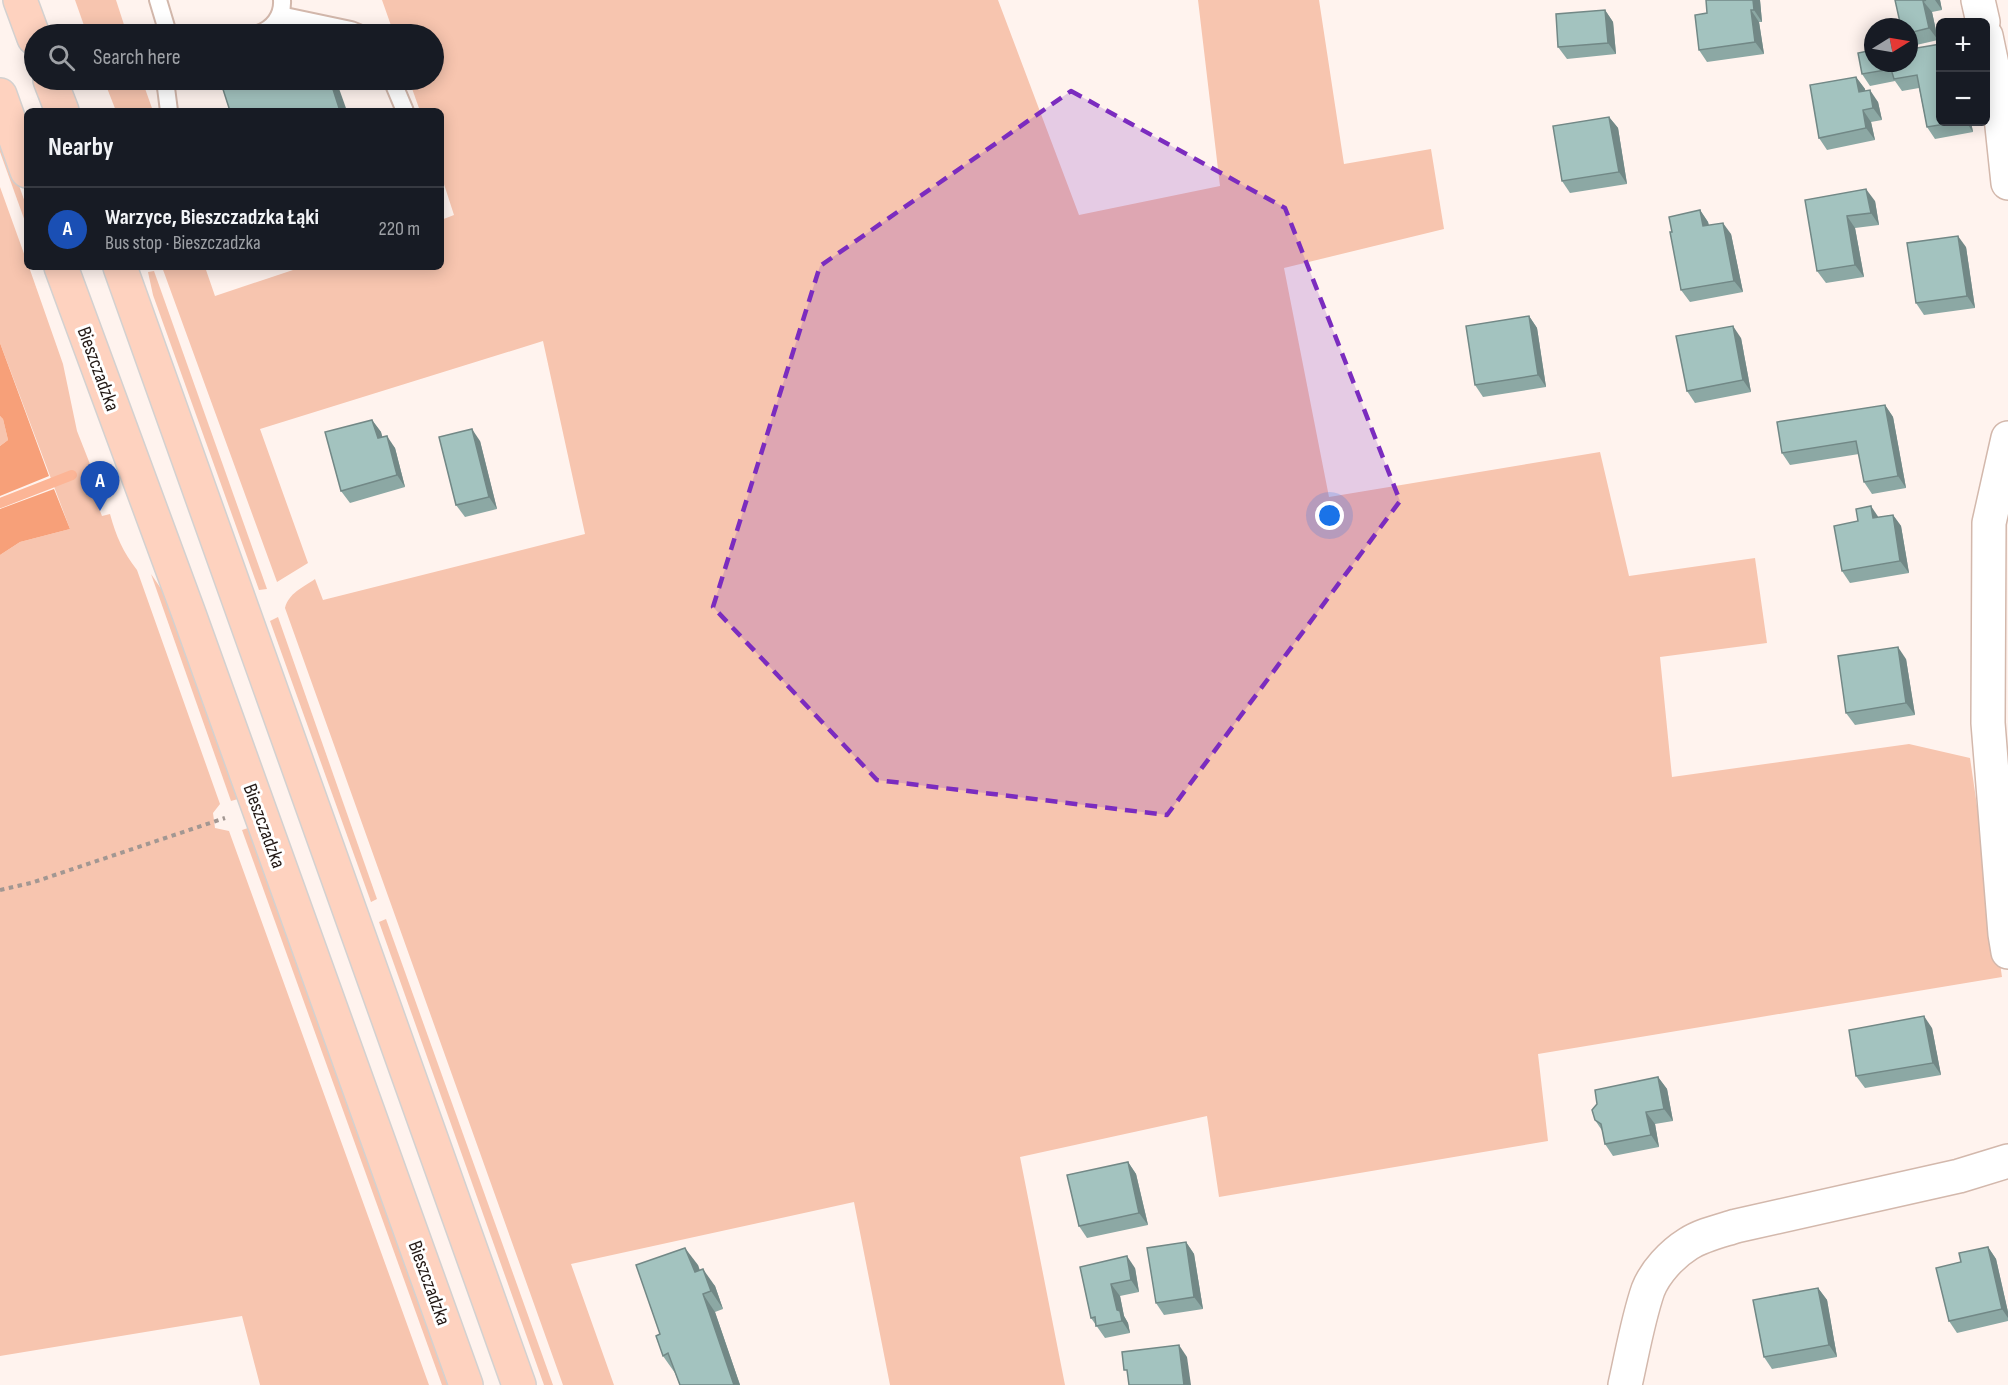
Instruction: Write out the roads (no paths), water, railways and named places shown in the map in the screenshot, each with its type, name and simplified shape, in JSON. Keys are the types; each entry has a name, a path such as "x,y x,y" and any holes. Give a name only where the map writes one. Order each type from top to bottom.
{"main road":[{"path":"20,0 29,24"},
{"path":"54,90 61,108"},
{"path":"0,95 24,163"},
{"name":"Bieszczadzka","path":"62,270 466,1385"},
{"path":"121,270 228,564 519,1385"}],"street":[{"path":"1978,0 1982,18"},
{"path":"1990,55 1999,98 2008,183"},
{"path":"2008,438 1989,523 1989,723 2008,952"},
{"path":"1625,1385 1649,1288 1670,1258 1688,1244 1706,1235 1736,1226 1959,1176 2008,1161"}],"lane":[{"path":"158,0 165,24"},
{"path":"274,24 277,22 281,7 333,24"},
{"path":"166,90 169,108"},
{"path":"396,90 404,108"}],"waterway":[{"path":"0,503 72,475"}],"place":[{"name":"Warzyce, Bieszczadzka Łąki","path":"100,511"}]}
